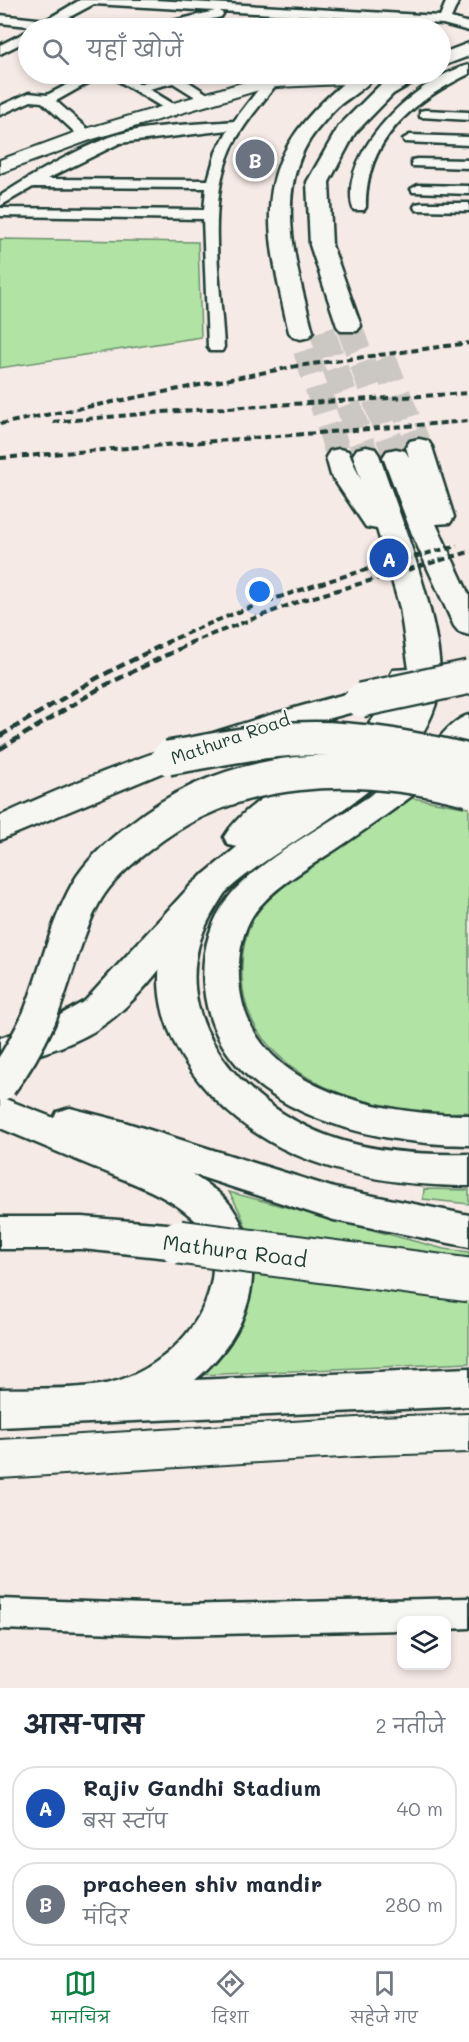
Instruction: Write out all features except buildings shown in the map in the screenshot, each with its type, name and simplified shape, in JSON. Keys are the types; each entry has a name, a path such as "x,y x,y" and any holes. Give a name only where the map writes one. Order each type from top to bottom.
{"main road":[{"path":"451,37 469,29"},
{"path":"451,57 469,49"},
{"path":"311,332 284,265 280,214 283,172 298,140 352,84"},
{"path":"359,326 321,245 318,182 346,130 386,90 398,84"},
{"path":"408,452 432,546 469,626"},
{"path":"366,454 410,598 403,682 393,715 363,746 247,829 233,846 184,936 178,960 177,990 182,1021 213,1075 235,1097 269,1124 305,1142 340,1155 390,1167 469,1170"},
{"path":"339,457 344,475 394,547"},
{"path":"410,598 450,584"},
{"name":"Mathura Road","path":"0,829 34,812 168,759 275,721 469,677"},
{"path":"469,725 437,760 359,818 266,881 247,899 232,921 224,946 221,974 223,999 232,1028 247,1051 284,1084 330,1109 390,1125 439,1131 469,1131"},
{"path":"168,759 258,742 298,739 371,742 469,761"},
{"path":"0,1084 32,1035 86,892 115,858 156,824 216,793 247,782 307,771 336,770 402,774 469,789"},
{"path":"0,1052 47,1037 93,1014 112,997 214,883"},
{"path":"0,1111 68,1122 121,1136 334,1204 469,1231"},
{"path":"0,1111 178,1185 203,1203 217,1218 227,1239 233,1262 232,1286 226,1310 215,1332 198,1353 177,1371 105,1402"},
{"name":"Mathura Road","path":"0,1233 82,1233 179,1242 469,1280"},
{"path":"0,1408 469,1387"}],"street":[{"path":"86,0 233,6 338,15 412,18"},
{"path":"60,18 93,0"},
{"path":"338,15 342,0"},
{"path":"396,17 402,0"},
{"path":"445,18 453,0"},
{"path":"193,18 233,6"},
{"path":"292,18 311,13"},
{"path":"392,18 396,17"},
{"path":"0,19 18,21"},
{"path":"451,23 469,29"},
{"path":"0,37 18,37"},
{"path":"0,50 18,41"},
{"path":"451,77 469,69"},
{"path":"0,111 29,97 47,99 77,84"},
{"path":"131,84 175,111"},
{"path":"138,88 149,84"},
{"path":"184,84 210,99"},
{"path":"0,167 86,135 175,111 251,84"},
{"path":"216,347 211,215 214,184 219,163 264,84"},
{"path":"359,207 360,180 367,158 384,131 415,101 440,84"},
{"path":"47,99 86,135"},
{"path":"424,114 469,116"},
{"path":"0,202 91,150 117,140 146,134 240,125"},
{"path":"411,139 469,141"},
{"path":"417,163 469,164"},
{"path":"0,185 23,187 214,184"},
{"path":"418,189 469,190"},
{"path":"421,207 469,207"},
{"path":"0,212 211,215"},
{"path":"0,1459 374,1436 469,1433"},
{"path":"0,1614 175,1620 469,1613"}],"green space":[{"path":"0,239 198,242 201,337 0,368"},
{"path":"412,798 469,808 469,1112 419,1113 392,1109 335,1092 308,1078 285,1061 265,1040 251,1016 243,989 244,944 254,918 267,901 285,886"},
{"path":"424,1189 469,1190 469,1204 423,1199"},
{"path":"229,1192 444,1249 469,1252 469,1363 201,1375 233,1331 250,1288 253,1266 250,1243 242,1218"}],"tunnel":[{"path":"349,326 396,457"},
{"path":"322,331 366,455"},
{"path":"306,350 339,457"},
{"path":"383,358 419,447"}],"railway":[{"path":"0,424 297,366 469,343"},
{"path":"53,422 163,412 469,393"},
{"path":"0,458 469,421"},
{"path":"165,643 200,627 308,587 457,546"},
{"path":"189,643 300,601 469,552"},
{"path":"0,736 97,678 168,642"},
{"path":"0,749 102,687 193,642"}],"place":[{"name":"pracheen shiv mandir","path":"255,159"},
{"name":"Rajiv Gandhi Stadium","path":"389,558"}]}
